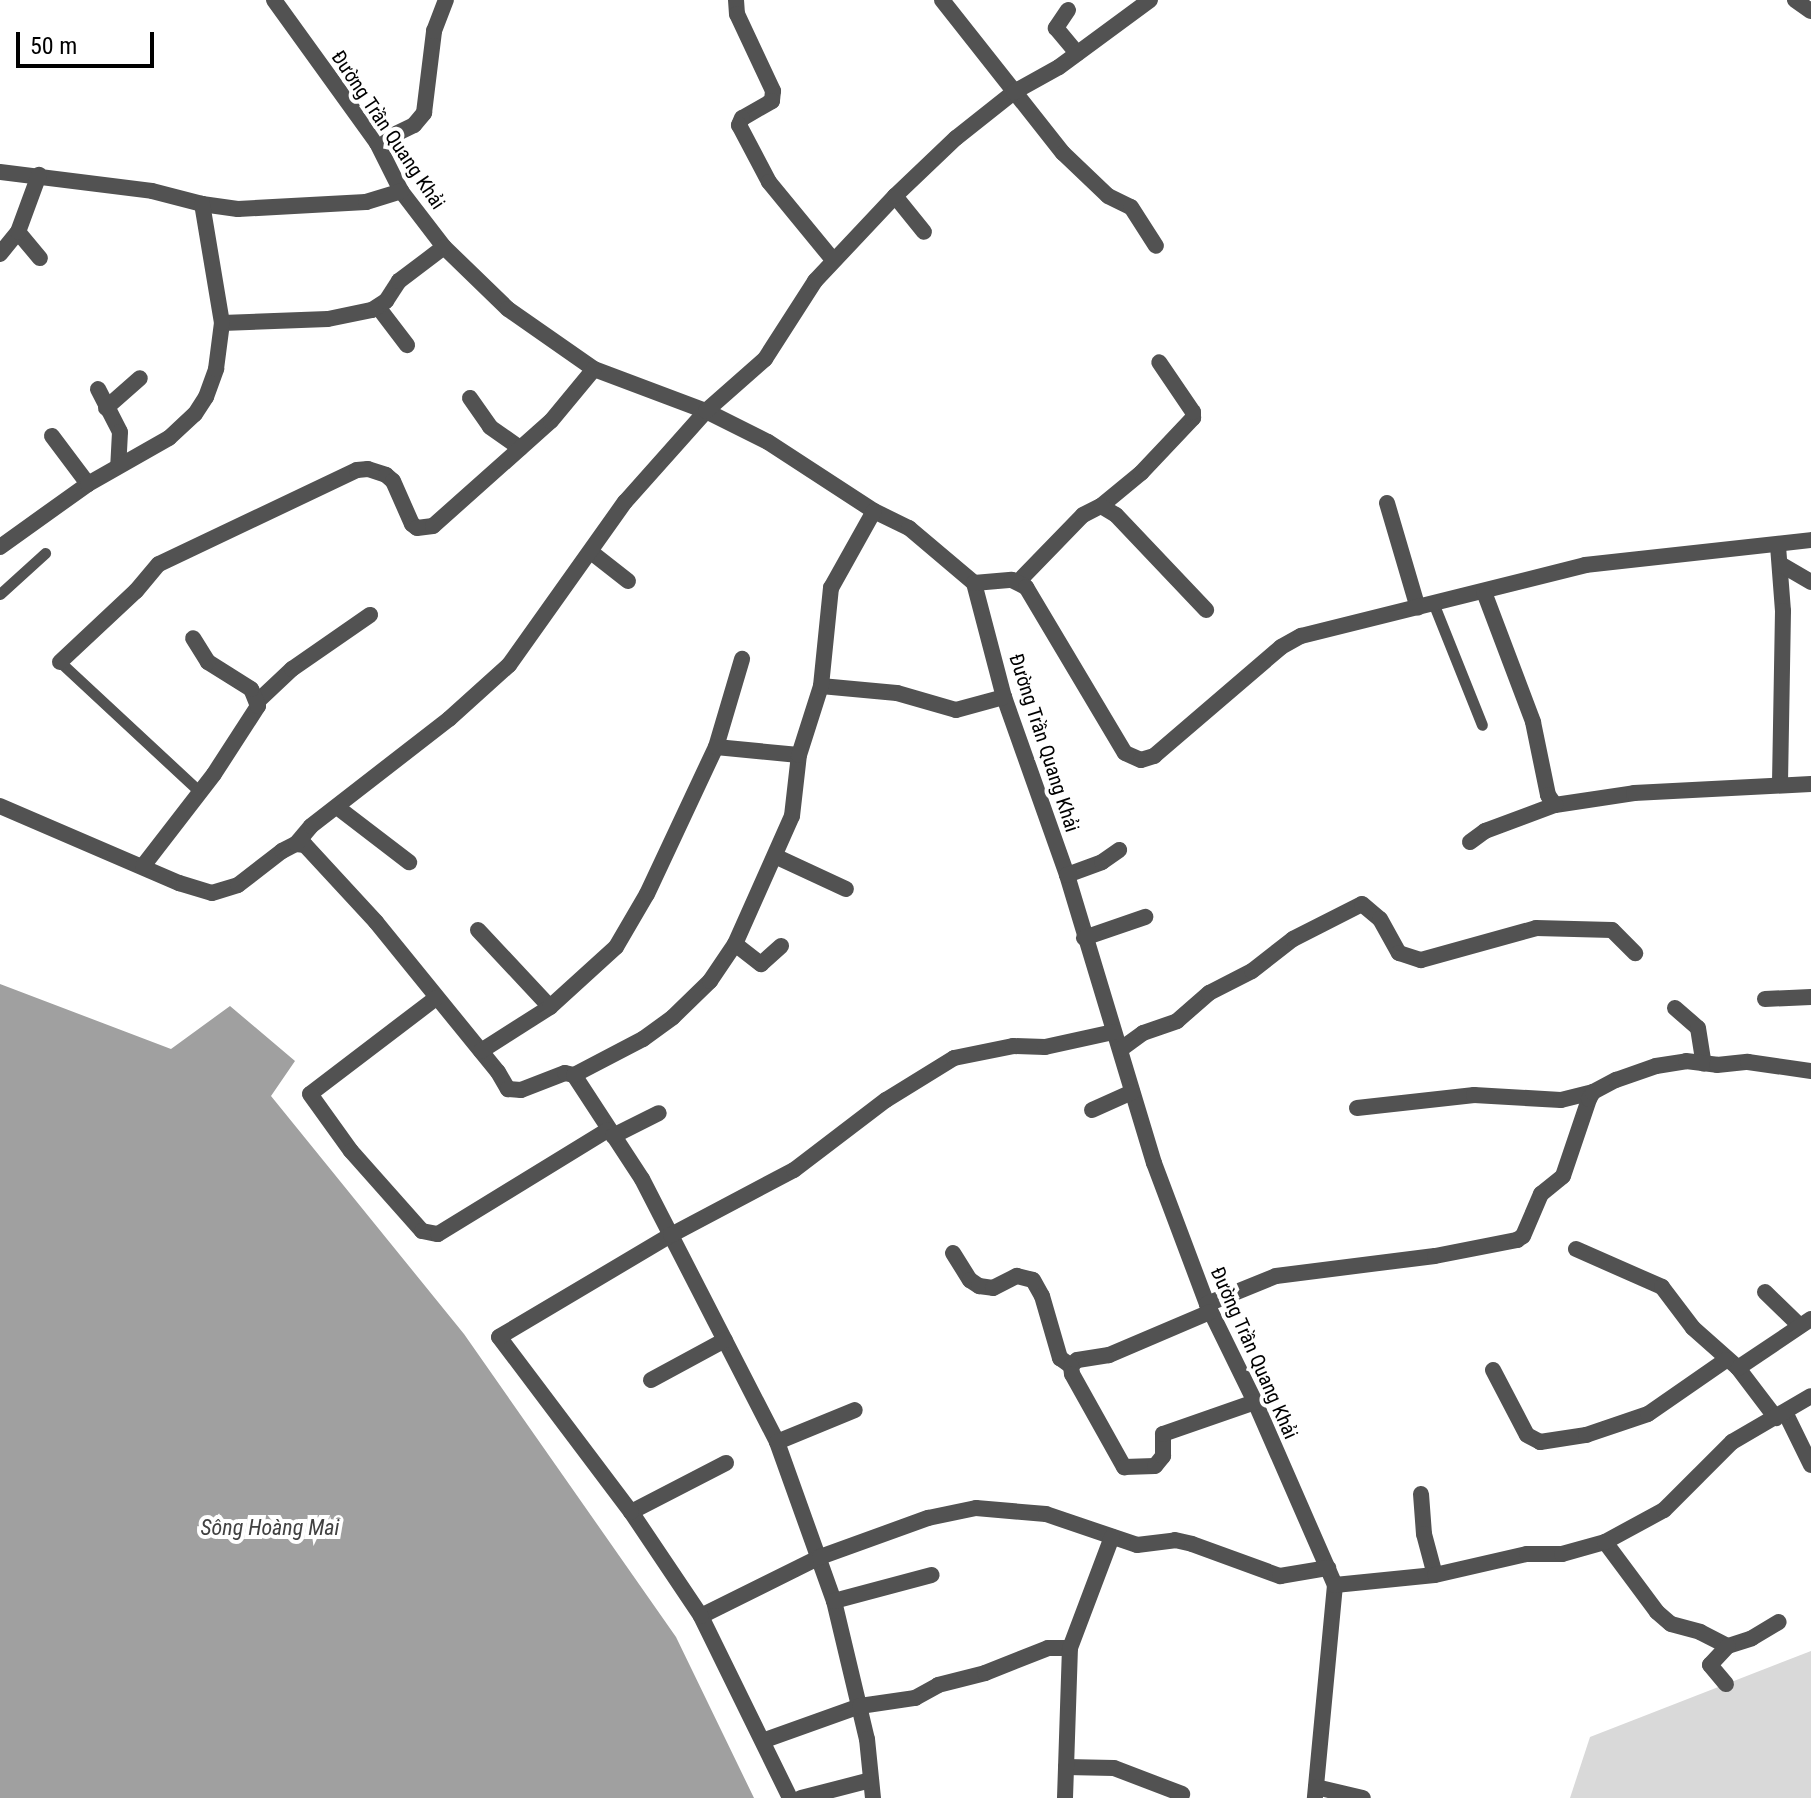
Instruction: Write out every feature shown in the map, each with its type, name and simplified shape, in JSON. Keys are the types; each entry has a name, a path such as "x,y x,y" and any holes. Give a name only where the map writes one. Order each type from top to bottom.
{"street":[{"name":"Đường Trần Quang Khải","path":"274,0 377,143 401,191 444,247 508,309 594,369 706,411 768,442 874,511 909,528 974,583 1004,697 1067,875 1154,1163 1208,1308 1255,1402 1335,1585 1316,1793"},
{"path":"377,143 414,125 424,113 434,31 446,0"},
{"path":"736,0 737,14 773,91 772,101 742,118 739,125 769,182 833,260"},
{"path":"942,0 1073,164 1108,196 1131,207 1156,246"},
{"path":"0,806 201,890 224,892 296,844 311,826 384,766 449,719 509,665 625,502 706,411 765,359 833,260 895,196 956,138 1014,92 1059,67 1150,0"},
{"path":"1795,0 1811,11"},
{"path":"1068,10 1056,28 1077,53"},
{"path":"0,172 152,191 202,204 238,209 366,202 401,191"},
{"path":"0,254 18,232 39,175"},
{"path":"895,196 924,232"},
{"path":"0,547 88,484 169,438 195,414 212,383 222,323 202,204"},
{"path":"18,232 40,258"},
{"path":"222,323 328,319 378,307 399,281 444,247"},
{"path":"378,307 407,345"},
{"path":"1018,582 1083,515 1101,506 1141,473 1193,418 1193,412 1159,362"},
{"path":"60,662 136,591 159,564 357,470 378,472 393,481 412,524 425,529 480,488 551,421 594,369"},
{"path":"106,408 140,378"},
{"path":"98,389 122,439 116,456 118,466"},
{"path":"470,398 490,427 520,448"},
{"path":"52,436 88,484"},
{"path":"1387,503 1426,606"},
{"path":"1101,506 1116,515 1206,610"},
{"path":"296,844 313,850 481,1051 508,1089 521,1090 565,1073 574,1075 643,1039 673,1017 710,981 735,944 777,857 792,816 799,755 821,686 831,588 874,511"},
{"path":"974,583 1018,582 1026,587 1125,753 1141,760 1154,756 1294,639 1585,565 1811,540"},
{"path":"1778,546 1780,785"},
{"path":"591,552 628,581"},
{"path":"1780,564 1811,582"},
{"path":"1484,592 1533,722 1548,795 1555,805"},
{"path":"143,866 200,792 252,717 258,701 292,669 370,615"},
{"path":"193,638 208,662 251,689 258,701"},
{"path":"481,1051 550,1007 606,959 624,936 716,747 742,659"},
{"path":"821,686 897,693 956,710 1004,697"},
{"path":"716,747 799,755"},
{"path":"1470,842 1485,831 1555,805 1634,793 1811,784"},
{"path":"337,807 409,862"},
{"path":"1067,875 1102,862 1119,850"},
{"path":"777,857 846,889"},
{"path":"1121,1049 1143,1033 1177,1021 1209,993 1252,971 1293,939 1362,904 1380,919 1399,953 1421,960 1536,928 1612,930 1635,953"},
{"path":"1084,938 1145,917"},
{"path":"478,930 550,1007"},
{"path":"735,944 761,964 781,946"},
{"path":"1765,999 1811,997"},
{"path":"436,998 310,1094 351,1151 422,1231 438,1234 611,1133 659,1113"},
{"path":"1675,1008 1698,1028 1704,1064"},
{"path":"790,1798 765,1740 701,1616 631,1512 499,1337 671,1235 794,1170 886,1100 954,1058 1013,1046 1045,1047 1113,1032"},
{"path":"1357,1108 1474,1095 1561,1100 1593,1092 1656,1066 1686,1061 1704,1064 1748,1062 1811,1071"},
{"path":"574,1075 611,1133 623,1146 777,1442 834,1601 860,1706 873,1798"},
{"path":"1092,1110 1132,1092"},
{"path":"1071,1366 1077,1360 1109,1355 1276,1276 1392,1263 1517,1240 1523,1236 1541,1194 1563,1176 1593,1092"},
{"path":"1576,1249 1640,1274 1662,1287 1693,1328 1780,1415 1811,1465"},
{"path":"953,1253 970,1280 979,1286 993,1288 1017,1276 1033,1280 1042,1296 1060,1358 1071,1366 1124,1467 1155,1466 1163,1456 1163,1434 1255,1402"},
{"path":"1493,1370 1527,1435 1540,1442 1586,1435 1648,1414 1805,1322 1765,1292"},
{"path":"651,1380 725,1340"},
{"path":"1335,1585 1435,1575 1527,1554 1562,1554 1605,1542 1664,1510 1732,1442 1811,1396"},
{"path":"777,1442 855,1410"},
{"path":"631,1512 726,1463"},
{"path":"1421,1494 1424,1534 1435,1575"},
{"path":"701,1616 820,1557 928,1518 976,1508 1046,1514 1137,1545 1175,1540 1280,1576 1328,1568"},
{"path":"1065,1798 1070,1648 1112,1537"},
{"path":"1605,1542 1666,1621 1728,1646"},
{"path":"834,1601 932,1575"},
{"path":"1726,1684 1710,1665 1728,1646 1752,1638 1779,1622"},
{"path":"765,1740 860,1706 915,1698 938,1685 985,1673 1048,1648 1070,1648"},
{"path":"1066,1767 1124,1770 1182,1794"},
{"path":"801,1798 871,1780"},
{"path":"1316,1793 1363,1798"}],"lane":[{"path":"0,594 45,553"},
{"path":"1426,606 1482,725"},
{"path":"60,662 200,792"}],"shaded area":[{"path":"1811,1651 1811,1798 1570,1798 1590,1737"}],"water":[{"name":"Sông Hoàng Mai","path":"0,984 171,1049 230,1006 295,1061 271,1096 464,1334 676,1637 754,1798 0,1798"}]}
